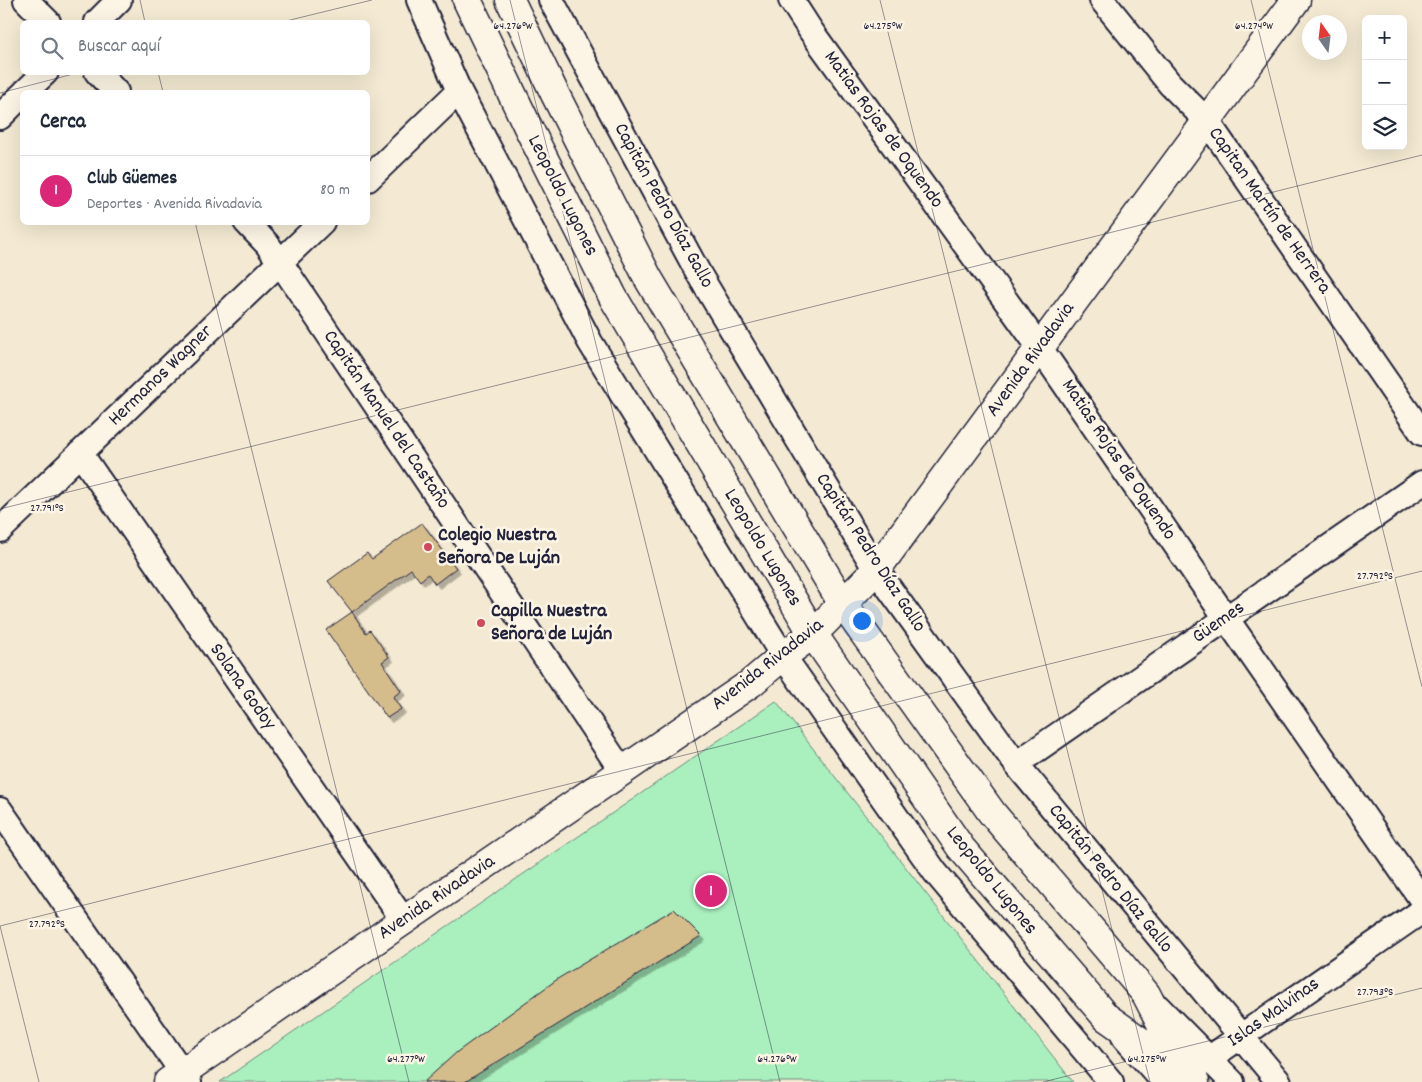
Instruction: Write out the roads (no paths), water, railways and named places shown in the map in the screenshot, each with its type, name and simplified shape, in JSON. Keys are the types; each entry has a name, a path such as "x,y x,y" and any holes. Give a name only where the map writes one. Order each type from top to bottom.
{"main road":[{"name":"Leopoldo Lugones","path":"467,0 527,126 613,297 813,634 961,848 1106,1017 1186,1076"},
{"name":"Leopoldo Lugones","path":"510,0 648,278 843,604 992,813 1146,994 1186,1076"},
{"name":"Avenida Rivadavia","path":"180,1079 404,921 751,683 813,634 876,570 1296,0"}],"street":[{"path":"26,0 46,20"},
{"path":"99,20 119,0"},
{"path":"419,0 459,91 590,342 783,656 935,872 1111,1082"},
{"name":"Capitán Pedro Díaz Gallo","path":"551,0 700,276 876,570 1016,764 1279,1082"},
{"name":"Matias Rojas de Oquendo","path":"791,0 811,31 1040,348 1422,900"},
{"name":"Capitan Martín de Herrera","path":"1102,0 1170,84 1207,121 1422,433"},
{"path":"27,90 43,75"},
{"path":"100,75 114,90"},
{"path":"370,177 459,91"},
{"path":"0,117 20,97"},
{"name":"Capitán Manuel del Castaño","path":"249,225 280,262 622,771"},
{"name":"Hermanos Wagner","path":"0,530 319,225"},
{"name":"Solana Godoy","path":"80,453 404,921"},
{"name":"Güemes","path":"1016,764 1422,483"},
{"path":"0,810 180,1079"},
{"name":"Islas Malvinas","path":"1186,1076 1422,911"},
{"path":"1186,1076 1232,1082"}],"place":[{"name":"Colegio Nuestra Señora De Luján","path":"428,547"},
{"name":"Capilla Nuestra Señora de Luján","path":"481,623"},
{"name":"Club Güemes","path":"711,891"}]}
